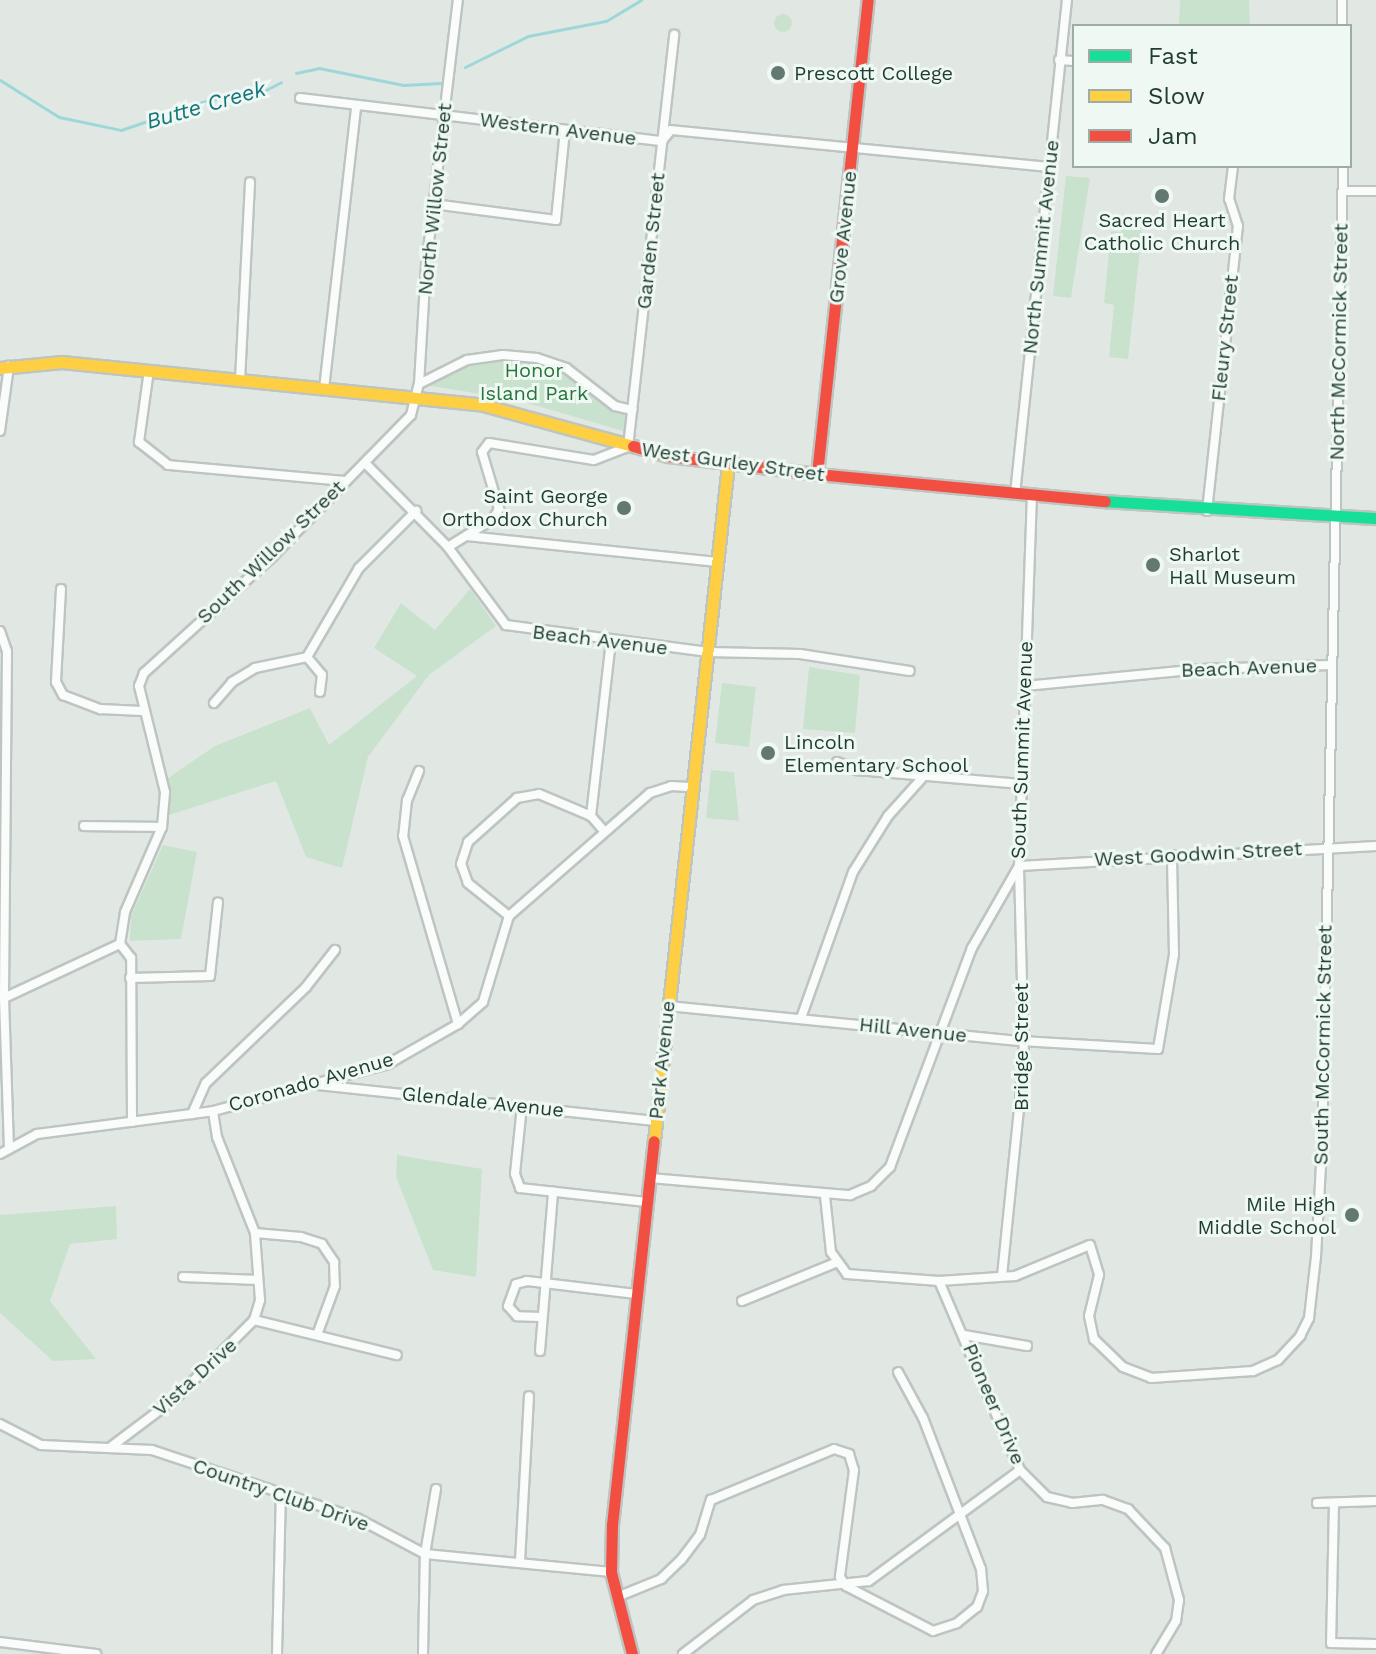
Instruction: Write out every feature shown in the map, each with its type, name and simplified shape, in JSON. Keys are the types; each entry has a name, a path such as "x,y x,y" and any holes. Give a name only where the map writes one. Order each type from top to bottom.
{"main road":[{"name":"Grove Avenue","path":"817,474 868,0"},
{"name":"West Gurley Street","path":"4,367 62,362 417,398 524,415 628,447 728,464 817,474 1207,511 1376,518"},
{"name":"Park Avenue","path":"632,1654 611,1572 636,1294 728,464"}],"street":[{"name":"North Willow Street","path":"417,398 433,204 458,0"},
{"name":"North Summit Avenue","path":"1015,494 1067,0"},
{"path":"1342,0 1342,24"},
{"name":"Garden Street","path":"628,447 674,35"},
{"path":"1059,60 1072,61"},
{"name":"Western Avenue","path":"300,98 356,108 444,115 662,141 671,130 1050,167"},
{"path":"324,389 356,108"},
{"path":"433,204 556,220 565,130"},
{"name":"Fleury Street","path":"1207,511 1238,226 1229,199 1233,168"},
{"name":"North McCormick Street","path":"1332,518 1343,168"},
{"path":"240,380 250,182"},
{"path":"1343,191 1376,191"},
{"path":"419,384 467,360 503,355 537,358 566,368 615,406 633,410"},
{"path":"0,431 4,367"},
{"path":"149,370 139,442 168,465 343,481"},
{"name":"South Willow Street","path":"162,827 165,792 142,711 139,686 144,673 273,556 343,481 365,463 411,415 417,398"},
{"path":"448,547 499,509 482,452 489,443 594,460 628,447"},
{"name":"Beach Avenue","path":"365,463 416,511 448,547 506,625 708,652 800,654 910,671"},
{"name":"South Summit Avenue","path":"825,1196 850,1195 871,1186 890,1167 972,948 1019,866 1032,496"},
{"path":"214,703 232,682 255,668 307,657 359,568 416,511"},
{"name":"South McCormick Street","path":"1002,1276 1015,1276 1090,1245 1099,1275 1089,1316 1094,1339 1123,1367 1151,1378 1253,1371 1278,1360 1300,1336 1309,1318 1322,1159 1332,518"},
{"path":"466,536 718,562"},
{"path":"61,589 56,682 63,695 100,709 142,711"},
{"path":"0,631 7,651 2,977 9,1148"},
{"path":"591,816 611,640"},
{"path":"307,657 322,675 320,692"},
{"name":"Beach Avenue","path":"1025,686 1201,669 1330,665"},
{"path":"837,762 857,770 1021,784"},
{"path":"419,771 407,800 403,836 458,1024"},
{"path":"801,1018 853,872 888,816 923,777"},
{"path":"604,831 591,816 539,794 517,798 468,842 461,864 468,883 509,916 650,793 671,786 693,787"},
{"path":"84,826 162,827 125,912 120,944 131,958 132,1122"},
{"name":"West Goodwin Street","path":"1019,866 1172,855 1376,846"},
{"name":"Hill Avenue","path":"668,1006 1021,1041 1158,1049 1174,954 1172,855"},
{"name":"Bridge Street","path":"1002,1276 1021,1116 1019,866"},
{"path":"130,978 210,976 218,902"},
{"name":"Coronado Avenue","path":"0,1154 37,1134 213,1111 388,1064 458,1024 483,1002 509,916"},
{"path":"4,998 120,944"},
{"path":"192,1114 206,1083 306,987 335,950"},
{"name":"Glendale Avenue","path":"311,1085 655,1121"},
{"path":"522,1106 515,1174 520,1188 646,1202"},
{"name":"Vista Drive","path":"112,1447 188,1388 254,1320 258,1280 255,1233 217,1137 213,1111"},
{"path":"650,1178 825,1196 835,1263 847,1274 939,1281 1002,1276"},
{"path":"540,1351 542,1282 553,1192"},
{"path":"255,1233 279,1232 322,1244 334,1262 335,1286 317,1335"},
{"path":"742,1301 835,1263"},
{"path":"183,1277 258,1280"},
{"name":"Pioneer Drive","path":"939,1281 1020,1470 1047,1497 1072,1503 1103,1500 1128,1509 1148,1525 1165,1548 1179,1600 1176,1621 1156,1654"},
{"path":"541,1317 517,1316 508,1306 516,1284 542,1282 636,1294"},
{"path":"254,1320 397,1355"},
{"path":"964,1335 1027,1346"},
{"path":"617,1597 661,1579 681,1560 700,1535 711,1500 834,1449 849,1454 854,1470 840,1577 846,1586 933,1631 957,1623 977,1607 983,1591 981,1569 957,1518 923,1418 898,1372"},
{"path":"520,1562 529,1396"},
{"name":"Country Club Drive","path":"0,1424 41,1445 152,1450 357,1518 425,1554 611,1572"},
{"path":"683,1654 753,1600 783,1590 846,1586 869,1581 1020,1470"},
{"path":"423,1654 425,1554 436,1489"},
{"path":"277,1654 281,1494"},
{"path":"1317,1503 1376,1501"},
{"path":"1334,1503 1331,1643 1376,1644"},
{"path":"0,1642 96,1654"}],"green space":[{"path":"1180,0 1249,0 1250,24 1179,24"},
{"path":"783,14 792,23 783,32 774,23"},
{"path":"1066,176 1090,178 1071,298 1053,296"},
{"path":"1123,225 1135,225 1146,236 1141,241 1128,359 1109,357 1114,305 1104,303 1111,231 1121,232"},
{"name":"Honor Island Park","path":"503,355 566,368 615,406 633,410 630,433 517,400 419,384 467,360"},
{"path":"470,589 496,626 429,675 368,757 342,868 306,857 276,781 169,815 168,778 215,746 310,708 329,745 417,676 374,648 401,603 435,630"},
{"path":"809,667 860,675 855,733 803,729"},
{"path":"722,683 756,687 749,747 715,743"},
{"path":"711,770 734,772 739,821 706,818"},
{"path":"163,845 197,852 181,939 130,941 131,916"},
{"path":"397,1155 482,1169 476,1277 433,1270 396,1177"},
{"path":"116,1206 117,1239 70,1244 50,1301 96,1359 53,1361 0,1313 0,1215"}],"waterway":[{"name":"Butte Creek","path":"465,67 528,36 606,21 641,0"},
{"name":"Butte Creek","path":"296,73 319,68 403,85 441,83"},
{"name":"Butte Creek","path":"0,80 59,117 121,130 208,100 256,95 281,82"}],"traffic: fast":[{"path":"1105,501 1376,518"}],"traffic: slow":[{"path":"0,368 62,362 483,405 633,446"},
{"path":"654,1141 728,464"}],"traffic: jam":[{"path":"817,474 868,0"},
{"path":"633,446 669,456 817,474 1105,501"},
{"path":"632,1654 611,1572 612,1525 654,1141"}],"place":[{"name":"Prescott College","path":"778,73"},
{"name":"Sacred Heart Catholic Church","path":"1162,196"},
{"name":"Saint George Orthodox Church","path":"624,508"},
{"name":"Sharlot Hall Museum","path":"1153,565"},
{"name":"Lincoln Elementary School","path":"768,753"},
{"name":"Mile High Middle School","path":"1352,1215"}]}
